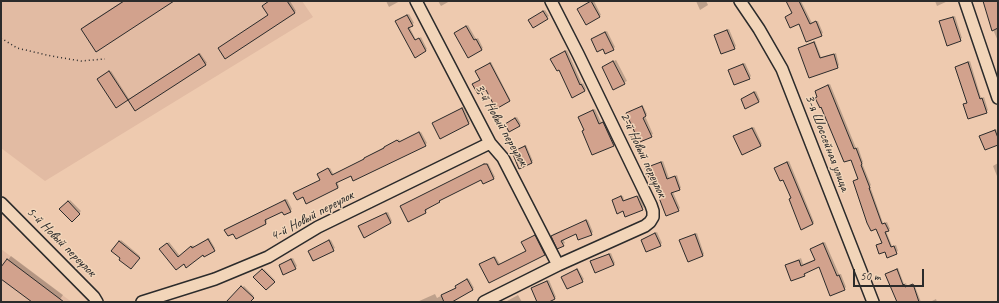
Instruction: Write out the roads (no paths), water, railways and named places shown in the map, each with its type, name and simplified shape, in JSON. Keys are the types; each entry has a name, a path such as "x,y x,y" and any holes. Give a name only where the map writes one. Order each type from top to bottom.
{"street":[{"name":"3-й Новый переулок","path":"416,1 490,143 503,158 558,265"},
{"name":"2-й Новый переулок","path":"484,302 558,265 645,226 653,217 653,211 551,1"},
{"name":"3-я Шоссейная улица","path":"740,1 759,29 782,69 871,300"},
{"path":"965,1 998,98"},
{"name":"4-й Новый переулок","path":"142,302 215,279 268,257 318,227 490,143"},
{"name":"5-й Новый переулок","path":"1,203 94,297 97,302"}]}
